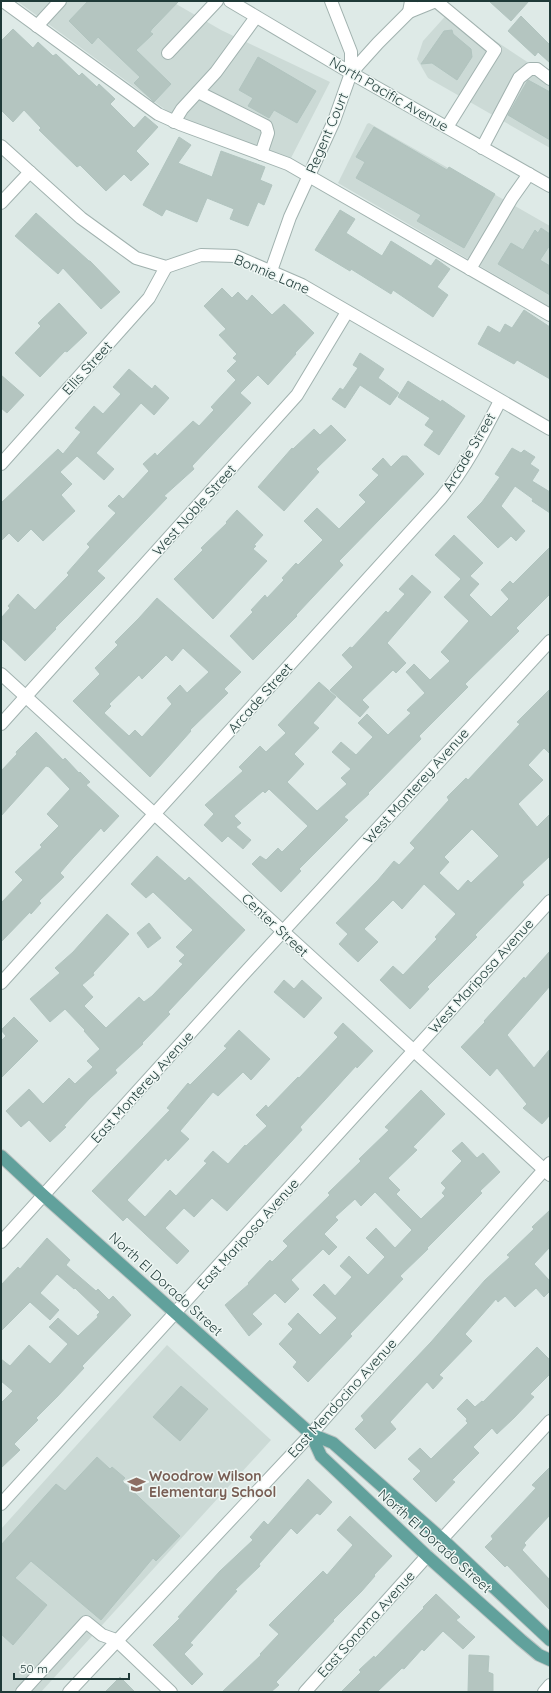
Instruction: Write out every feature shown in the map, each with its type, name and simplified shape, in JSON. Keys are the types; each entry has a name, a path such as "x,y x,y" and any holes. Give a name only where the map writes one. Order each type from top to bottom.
{"main road":[{"name":"North El Dorado Street","path":"1,1156 311,1434 334,1443 442,1539 550,1640"},
{"name":"North El Dorado Street","path":"311,1434 321,1456 427,1556 539,1655 550,1660"}],"street":[{"path":"4,1 158,114 174,122 288,164 550,315"},
{"path":"37,26 60,1"},
{"path":"168,53 217,1"},
{"name":"North Pacific Avenue","path":"230,1 351,73 550,186"},
{"path":"331,1 351,52 351,73"},
{"path":"436,1 494,50 447,127"},
{"name":"Regent Court","path":"270,271 290,217 334,121 351,73 410,7 436,1"},
{"path":"174,122 182,109 216,72 256,16"},
{"path":"482,148 519,78 530,69 537,70 550,79"},
{"path":"198,92 266,126 268,133 261,154"},
{"path":"1,146 80,218 106,238 136,258 166,267"},
{"path":"1,203 30,172"},
{"path":"470,269 512,198 529,174"},
{"name":"Bonnie Lane","path":"166,267 201,255 235,256 302,285 550,429"},
{"name":"Ellis Street","path":"1,464 149,298 166,267"},
{"name":"West Noble Street","path":"1,724 297,395 347,312"},
{"name":"Arcade Street","path":"1,983 441,498 453,483 500,401"},
{"name":"West Monterey Avenue","path":"284,932 550,641"},
{"name":"Center Street","path":"1,674 413,1051 548,1169"},
{"name":"West Mariposa Avenue","path":"413,1051 550,901"},
{"name":"East Monterey Avenue","path":"1,1242 284,932"},
{"name":"East Mariposa Avenue","path":"1,1504 413,1051"},
{"name":"East Mendocino Avenue","path":"70,1692 116,1640 311,1434 548,1169"},
{"path":"442,1539 550,1421"},
{"name":"East Sonoma Avenue","path":"305,1692 427,1556"},
{"path":"22,1692 86,1622 102,1635 116,1640 171,1692"},
{"path":"544,1692 550,1685"}],"shaded area":[{"path":"17,1 171,1 221,30 330,82 291,158 174,116"},
{"path":"450,11 550,77 550,148 428,78 417,59 423,41"},
{"path":"369,123 550,226 550,307 338,183 367,124"},
{"name":"Woodrow Wilson Elementary School","path":"167,1345 271,1440 41,1692 1,1692 1,1529"}],"building":[{"path":"88,1 179,1 152,29 150,32 153,34 136,50 171,84 154,102 134,83 140,77 98,37 92,44 69,21"},
{"path":"489,1 529,1 511,21"},
{"path":"521,16 550,45 550,63 538,52 535,56 508,31"},
{"path":"13,29 33,48 38,42 53,56 56,54 79,76 82,73 97,87 99,84 115,99 110,104 134,128 145,116 158,127 136,151 149,164 131,181 124,174 106,191 80,165 77,167 39,130 41,128 24,110 13,122 1,110 1,41"},
{"path":"452,30 453,34 471,49 472,57 457,80 432,63 421,64 444,31"},
{"path":"258,57 316,91 297,123 274,110 269,118 248,106 253,98 239,90"},
{"path":"528,80 550,92 550,140 508,115"},
{"path":"374,127 447,170 449,167 495,194 464,248 417,221 421,215 356,178 365,162 356,157"},
{"path":"179,137 191,145 178,163 212,177 221,151 265,167 260,180 272,185 264,205 258,202 248,226 230,219 234,209 207,198 197,222 166,209 162,216 143,205"},
{"path":"340,210 355,219 346,233 382,256 391,241 431,266 436,259 450,269 437,287 448,295 433,317 393,290 391,294 351,269 350,271 315,250"},
{"path":"36,213 90,261 120,292 101,309 63,268 58,274 15,236"},
{"path":"541,228 550,234 550,245 540,260 550,266 550,295 498,264 511,243 523,250 535,230 538,233"},
{"path":"222,288 232,298 238,292 247,301 252,295 272,315 284,304 314,333 268,385 258,375 240,393 251,403 192,466 194,469 164,496 167,498 97,571 105,578 55,628 56,629 25,661 1,638 1,618 10,608 8,606 18,594 35,610 69,575 67,573 90,547 87,544 116,513 108,506 119,495 123,499 149,471 143,464 155,453 157,456 193,421 199,426 214,410 211,407 236,380 227,371 237,361 233,358 237,354 219,335 226,329 204,306"},
{"path":"59,303 87,333 67,352 65,351 40,377 15,353 41,326 38,323"},
{"path":"524,310 550,327 550,379 517,360 514,364 478,344 488,326 500,333 505,324 512,328"},
{"path":"360,353 384,369 378,378 399,393 390,405 360,385 345,408 332,399 340,388 343,390 358,368 353,365"},
{"path":"129,369 152,389 155,385 169,398 154,415 141,403 96,453 114,469 104,480 77,456 60,472 72,484 61,495 75,511 43,541 31,529 18,542 9,533 1,541 1,503 58,449 63,454 81,432 75,428 94,406 103,414 121,394 113,387"},
{"path":"1,375 24,395 7,413 1,408"},
{"path":"408,381 441,402 442,400 465,416 439,455 424,445 434,431 425,425 430,418 398,397"},
{"path":"331,425 346,440 316,469 319,472 284,511 258,487 292,448 293,449 314,429 320,435"},
{"path":"512,448 521,453 524,450 535,457 530,464 539,470 532,481 550,492 550,513 532,501 533,499 515,486 501,506 525,531 516,541 511,536 498,548 467,517 482,502 500,477 495,474"},
{"path":"402,456 407,456 424,474 339,561 343,565 296,615 297,616 253,660 230,636 253,612 251,610 265,595 267,598 284,580 282,578 296,563 298,565 323,540 304,521 317,508 339,529 366,502 359,495 379,475 372,469 383,458 391,467"},
{"path":"237,510 263,535 254,545 256,546 253,549 267,561 213,619 174,579 203,550 201,548 227,523 226,522"},
{"path":"454,535 483,563 470,576 479,584 469,595 491,617 509,599 501,590 510,581 513,584 550,547 550,594 516,628 519,631 465,684 468,687 419,736 421,739 368,793 369,794 344,817 348,820 299,869 301,871 281,892 252,864 260,856 266,860 278,848 282,852 308,826 269,789 265,793 263,791 234,816 241,823 236,827 251,840 243,849 228,836 222,842 204,825 214,814 205,805 243,771 239,767 260,746 266,752 286,733 278,725 319,682 336,697 313,723 319,728 294,754 304,764 287,782 317,811 347,784 341,778 351,769 332,752 341,742 356,755 373,737 358,723 367,714 388,735 411,713 407,710 425,693 406,672 414,664 430,680 450,661 441,652 469,621 444,597 461,579 435,555"},
{"path":"412,575 431,592 387,643 406,663 396,673 393,670 362,700 369,707 360,717 330,690 353,667 342,655 350,647 352,648 386,611 388,613 405,594 399,589"},
{"path":"157,598 241,672 224,689 228,693 190,730 191,731 150,777 73,701 100,674 95,668 118,645 115,642","holes":["183,648 209,672 187,693 180,685 167,698 172,704 142,737 135,730 129,736 104,713 111,706 109,704 139,675 142,679 166,655 172,661"]},
{"path":"550,689 550,754 544,748 528,765 543,780 518,804 537,827 550,814 550,856 522,882 524,885 475,935 477,937 427,987 429,989 410,1009 380,980 393,966 403,975 437,939 435,937 456,914 424,884 402,909 393,900 364,929 378,942 358,962 339,944 348,934 336,923 378,880 394,861 399,865 415,848 410,843 449,800 447,797 466,778 468,780 520,724 517,722","holes":["472,829 499,856 471,883 468,880 458,891 439,873 449,862 444,857"]},
{"path":"36,732 63,760 65,758 90,782 86,785 119,816 104,832 101,828 60,873 64,877 39,901 41,903 31,914 30,912 1,942 1,903 23,880 15,872 42,847 40,845 59,826 47,814 70,789 49,767 46,766 1,816 1,771 17,754 16,752"},
{"path":"157,856 185,881 189,877 245,930 168,1012 170,1014 142,1043 143,1044 115,1070 117,1073 90,1098 64,1126 66,1127 50,1142 29,1120 21,1127 6,1111 29,1089 43,1104 69,1078 75,1084 93,1067 87,1061 100,1049 84,1031 85,1030 65,1009 50,1022 30,999 60,973 55,968 73,952 107,914 129,934 93,973 94,975 82,985 93,997 84,1006 106,1028 139,997 144,1002 152,996 183,964 179,961 185,955 176,947 193,930 153,892 146,898 131,884"},
{"path":"149,923 161,938 148,948 137,933"},
{"path":"550,951 550,986 507,1035 534,1068 550,1049 550,1115 542,1124 523,1108 527,1104 497,1068 490,1076 461,1047 524,977 525,979"},
{"path":"284,980 294,989 302,980 322,998 304,1018 274,992"},
{"path":"14,1017 38,1041 1,1078 1,1041 6,1036 1,1030"},
{"path":"343,1023 373,1051 357,1068 356,1066 300,1127 302,1130 227,1211 212,1198 194,1217 184,1208 165,1228 189,1251 177,1264 127,1217 123,1221 92,1191 170,1110 167,1108 188,1083 190,1085 227,1048 224,1046 239,1030 270,1059 251,1080 243,1072 218,1096 213,1092 180,1131 189,1139 168,1161 166,1158 127,1200 145,1217 170,1190 176,1196 207,1163 204,1161 213,1151 228,1164 245,1145 246,1146 267,1126 256,1115 266,1105 268,1108 338,1037 334,1033"},
{"path":"421,1090 445,1114 413,1147 417,1150 388,1178 400,1190 396,1194 421,1219 445,1196 442,1193 446,1188 441,1183 462,1161 452,1151 462,1142 477,1158 483,1153 500,1172 480,1191 482,1193 400,1276 403,1279 350,1334 352,1336 308,1382 293,1367 297,1362 279,1344 293,1329 288,1324 298,1313 320,1335 337,1318 313,1295 324,1284 335,1296 352,1277 340,1266 349,1256 368,1275 385,1257 366,1238 376,1228 395,1248 412,1230 375,1192 361,1206 355,1199 335,1217 338,1220 324,1234 337,1247 329,1255 323,1249 291,1280 299,1289 285,1303 275,1293 252,1314 262,1324 249,1336 225,1305 249,1284 248,1283 270,1260 272,1262 288,1246 283,1241 330,1195 328,1193 361,1161 359,1159 389,1130 385,1127"},
{"path":"550,1210 550,1247 534,1264 550,1281 550,1291 544,1297 536,1288 515,1307 505,1296 498,1302 496,1299 465,1334 472,1341 439,1375 443,1378 433,1389 427,1382 390,1422 396,1429 375,1449 355,1429 364,1420 361,1416 431,1342 485,1280 510,1257 507,1255 534,1229 532,1227"},
{"path":"47,1238 70,1260 66,1265 96,1291 98,1289 109,1300 113,1296 131,1315 82,1366 84,1368 36,1418 38,1420 14,1444 20,1450 1,1468 1,1403 13,1391 1,1381 1,1359 10,1366 29,1345 50,1364 68,1344 49,1327 58,1318 78,1336 98,1317 97,1315 100,1312 75,1288 74,1289 57,1274 40,1293 59,1310 50,1320 30,1302 1,1331 1,1285 18,1267 20,1269"},
{"path":"537,1347 550,1360 550,1374 530,1394 534,1397 514,1418 497,1434 492,1428 473,1447 479,1453 452,1480 455,1482 436,1502 413,1479 421,1471 408,1459 420,1448 431,1459 468,1423 466,1421 467,1419 457,1409 467,1399 475,1407 482,1401 483,1402"},
{"path":"181,1386 208,1409 180,1441 153,1417"},
{"path":"97,1457 110,1469 112,1467 125,1478 122,1481 180,1536 156,1561 153,1558 101,1620 31,1561 15,1578 47,1605 13,1645 1,1634 1,1545 56,1484 65,1491"},
{"path":"550,1467 550,1515 524,1543 526,1545 522,1550 550,1580 550,1610 507,1565 505,1567 485,1547 493,1539 491,1536 536,1488 532,1485"},
{"path":"308,1479 332,1502 320,1515 317,1513 297,1534 291,1528 259,1564 260,1566 235,1590 237,1591 190,1643 193,1645 184,1654 203,1674 192,1685 153,1645 180,1618 178,1617 220,1571 253,1540 250,1537 264,1521 268,1525"},
{"path":"350,1516 392,1556 374,1575 375,1576 361,1592 276,1682 279,1685 271,1692 222,1692 261,1655 260,1654 279,1634 269,1625 323,1571 327,1575 353,1545 337,1530"},
{"path":"436,1594 460,1617 456,1620 475,1637 463,1649 443,1631 424,1651 422,1649 404,1669 402,1668 377,1692 341,1692 361,1672 359,1670 374,1656 375,1658"},
{"path":"469,1655 489,1656 488,1672 493,1674 493,1692 468,1692"},
{"path":"120,1677 135,1692 105,1692"}],"place":[{"name":"Woodrow Wilson Elementary School","path":"136,1484"}]}
